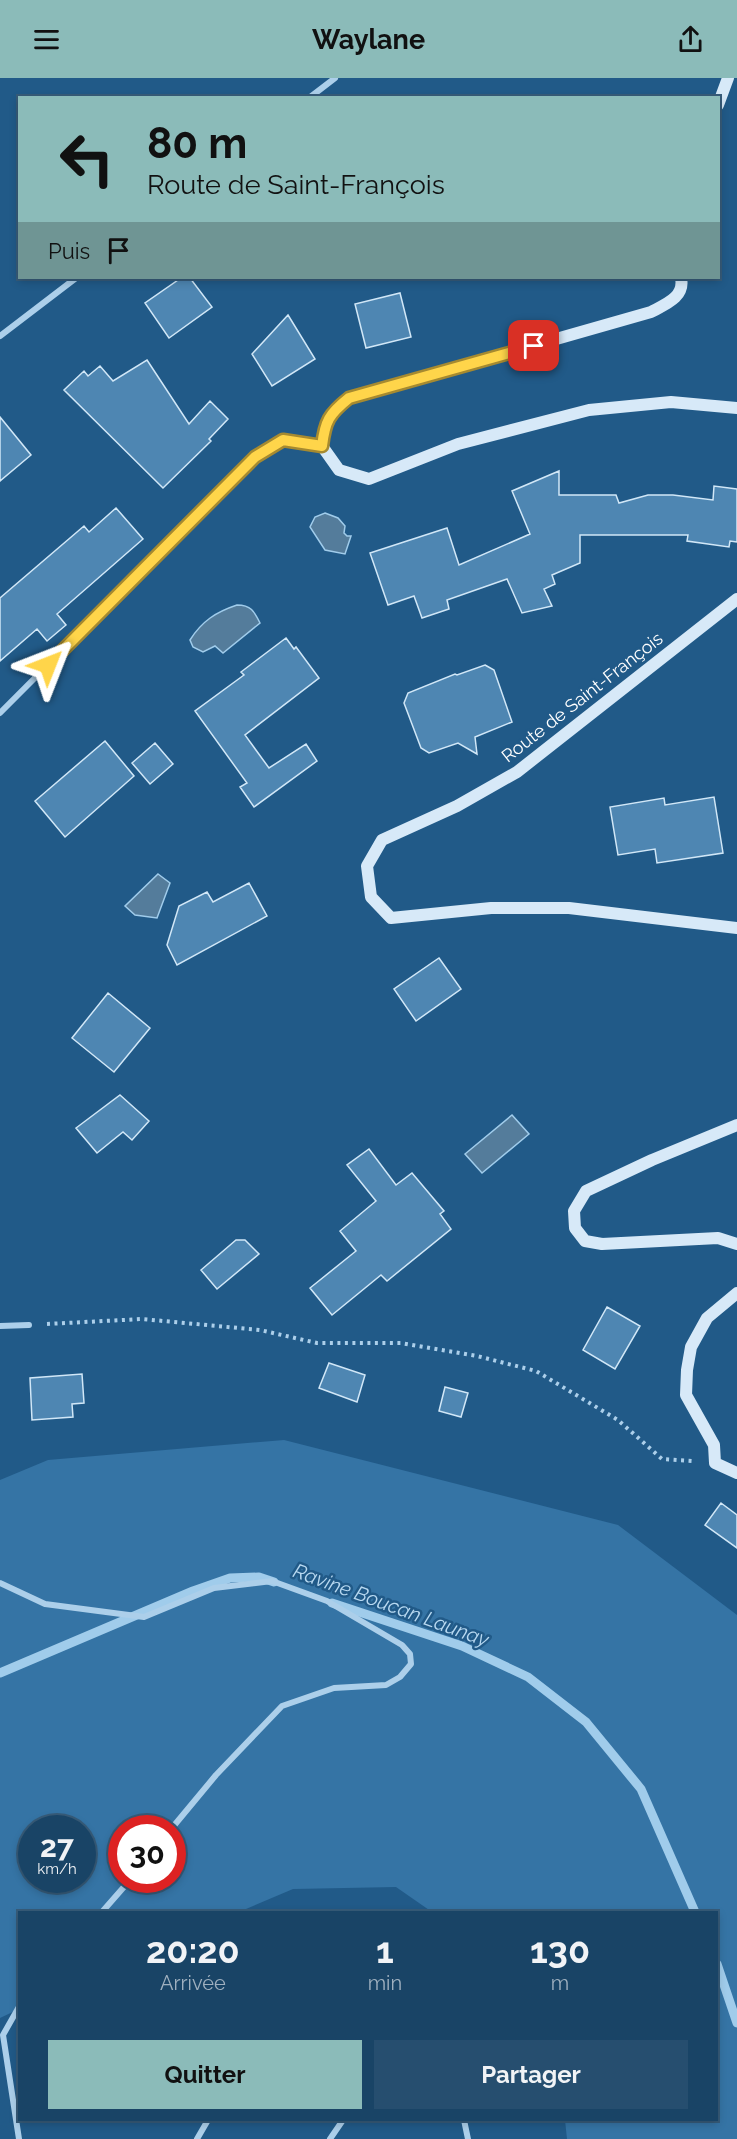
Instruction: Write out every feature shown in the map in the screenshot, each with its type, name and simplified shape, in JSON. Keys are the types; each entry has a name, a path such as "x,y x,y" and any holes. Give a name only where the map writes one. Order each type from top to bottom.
{"main road":[{"path":"720,100 728,78"},
{"path":"681,279 682,285 675,299 651,312 349,398 333,410 325,425 322,446 339,470 369,479 458,444 589,410 670,402 737,408"},
{"name":"Route de Saint-François","path":"737,599 517,772 458,806 382,840 367,866 371,897 391,918 491,908 569,908 737,928"},
{"path":"737,1125 652,1160 586,1191 574,1210 575,1228 585,1241 602,1244 718,1238 737,1244"},
{"path":"737,1293 706,1318 691,1347 686,1395 714,1445 715,1463 737,1473"}],"street":[{"path":"312,96 335,78"},
{"path":"0,336 74,279"},
{"path":"0,713 255,457 283,440 322,446"},
{"path":"0,1326 29,1325"},
{"path":"0,1583 45,1604 144,1617 214,1588 272,1581 327,1601 402,1645 410,1654 411,1664 400,1677 386,1685 334,1688 282,1706 216,1775 183,1815"},
{"path":"103,1911 119,1893"},
{"path":"18,2009 3,2035 19,2139"},
{"path":"197,2139 207,2121"},
{"path":"330,2139 342,2121"},
{"path":"464,2121 468,2139"}],"path":[{"path":"29,1325 142,1319 260,1329 317,1343 401,1343 477,1356 536,1371 618,1420 662,1460 715,1463"}],"shaded area":[{"path":"325,513 338,518 345,526 344,533 351,536 345,554 325,550 310,527 315,517"},
{"path":"237,605 246,606 252,610 260,623 223,653 215,646 203,652 193,647 190,640 205,622 216,614"},
{"path":"158,874 170,883 157,918 135,915 125,906"},
{"path":"512,1115 529,1134 482,1173 465,1154"},
{"path":"284,1440 618,1525 737,1615 737,2139 567,2139 565,2121 718,2121 718,1911 431,1911 396,1887 293,1889 241,1911 18,1911 18,2009 0,2018 0,1480 48,1460"}],"building":[{"path":"180,279 191,279 212,307 169,338 145,303"},
{"path":"400,293 411,337 366,348 355,304"},
{"path":"288,315 315,359 272,386 252,354"},
{"path":"147,360 189,424 210,401 228,419 209,439 211,441 163,488 64,390 84,371 88,376 100,366 113,381"},
{"path":"0,417 31,455 0,481"},
{"path":"559,471 559,495 616,495 619,503 648,495 673,495 713,500 714,486 737,489 737,542 730,541 729,547 687,541 688,535 580,535 580,563 552,575 555,584 544,589 552,606 522,613 507,579 447,600 449,609 422,618 414,596 388,605 370,553 447,528 459,565 530,534 512,491"},
{"path":"116,508 143,539 57,614 66,625 47,641 37,629 0,661 0,598 84,526 89,532"},
{"path":"286,638 294,649 296,647 319,678 245,735 269,768 306,744 317,761 254,807 240,787 247,783 195,711 244,675 241,672"},
{"path":"485,665 494,670 512,722 475,737 477,754 458,743 429,753 421,748 404,703 408,693"},
{"path":"105,741 134,776 65,837 35,801"},
{"path":"155,743 173,764 150,784 132,763"},
{"path":"714,797 723,853 657,863 655,849 618,855 610,807 664,798 665,805"},
{"path":"249,883 267,916 177,965 167,945 179,906 207,892 213,902"},
{"path":"439,958 461,989 416,1021 394,989"},
{"path":"108,993 150,1028 114,1072 72,1038"},
{"path":"120,1095 149,1121 132,1140 123,1132 97,1153 76,1128"},
{"path":"369,1149 396,1185 412,1173 444,1211 440,1214 451,1229 387,1281 381,1275 332,1315 310,1288 356,1251 340,1231 376,1201 347,1165"},
{"path":"236,1240 245,1240 259,1254 217,1289 201,1270"},
{"path":"607,1307 640,1326 615,1369 583,1350"},
{"path":"329,1363 365,1375 357,1402 319,1388"},
{"path":"82,1374 84,1403 72,1404 73,1417 32,1420 30,1378"},
{"path":"445,1387 468,1393 461,1417 439,1411"},
{"path":"721,1503 737,1515 737,1548 705,1525"}],"waterway":[{"name":"Ravine Boucan Launay","path":"0,1673 193,1591 230,1578 259,1577 274,1582"},
{"name":"Ravine Boucan Launay","path":"332,1603 462,1646 528,1677 586,1722 641,1789 695,1911"},
{"name":"Ravine Boucan Launay","path":"718,1967 737,2023"}],"route":[{"path":"48,665 255,457 283,440 322,446 325,425 333,410 349,398 534,346"}]}
